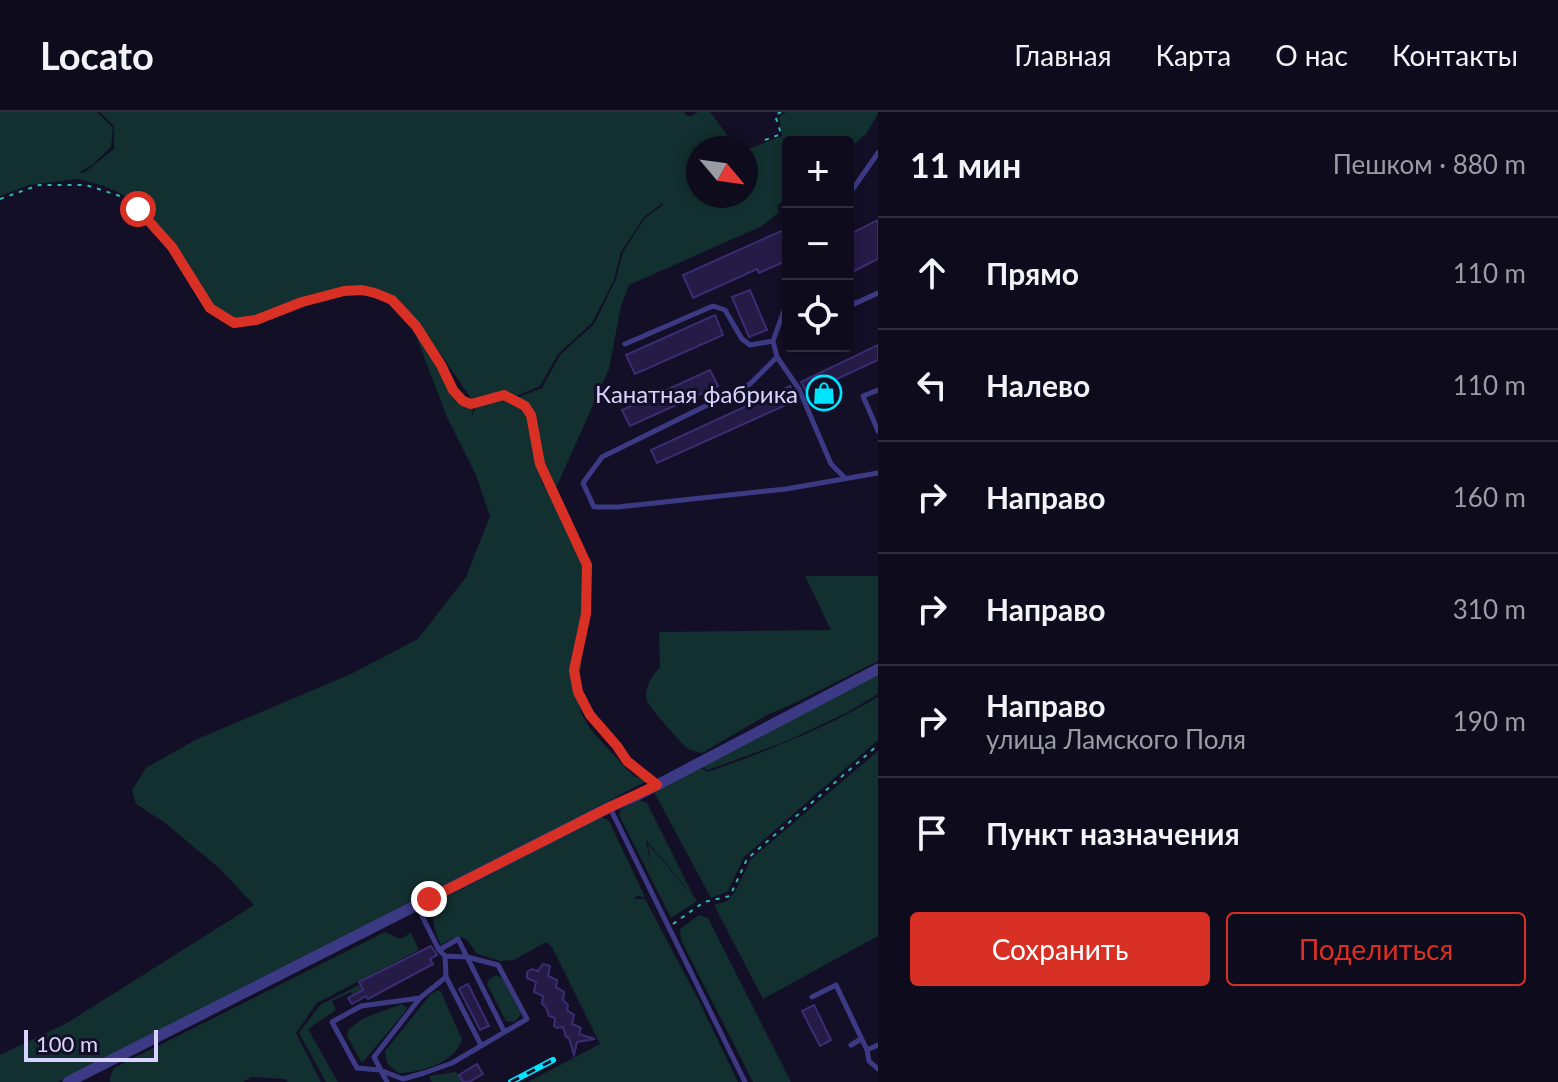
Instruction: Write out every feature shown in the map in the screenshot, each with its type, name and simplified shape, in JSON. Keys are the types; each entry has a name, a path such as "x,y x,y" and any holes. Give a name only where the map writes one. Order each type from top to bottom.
{"street":[{"path":"72,1081 657,785 878,669"}],"lane":[{"path":"854,187 878,153"},
{"path":"854,304 878,293"},
{"path":"625,344 713,306 725,310 742,339 750,345 773,341"},
{"path":"782,316 773,341 777,357 799,389 831,464 845,478"},
{"path":"777,357 750,384 602,457 583,483 594,507 786,489 878,473"},
{"path":"878,390 863,396 878,431"},
{"path":"610,807 745,1082"},
{"path":"429,899 422,916 445,956 446,977 481,1045"},
{"path":"439,950 458,939 504,1031"},
{"path":"420,998 361,1006 332,1022 357,1068 380,1070 403,1079 452,1063 527,1019 498,965 467,957 445,956"},
{"path":"387,1082 374,1057 420,998 446,977"},
{"path":"812,997 836,985 867,1050 869,1061 878,1069"},
{"path":"851,1045 861,1039"},
{"path":"867,1050 878,1045"}],"path":[{"path":"765,140 781,134 775,115 781,112"},
{"path":"0,199 39,185 86,185 120,196 138,209 172,247 210,308 234,323 256,320 302,302 344,291 375,293 392,300 416,326 453,390 463,401 471,404 504,395 525,406 531,415 540,464 587,565 586,614 574,670 578,692 590,715 627,761 657,785"},
{"path":"669,927 704,902 730,896 747,859 878,745"}],"green space":[{"path":"0,112 97,112 113,128 111,147 81,173 114,149 114,126 100,112 684,112 691,116 698,112 710,112 728,136 686,136 686,208 758,208 758,145 782,136 782,202 777,206 779,212 762,226 629,285 621,306 609,369 556,488 542,459 533,417 523,404 514,399 542,388 560,355 594,324 616,279 623,252 645,218 663,203 644,217 621,252 614,280 592,323 558,354 540,386 514,397 505,391 473,401 417,323 404,309 378,291 358,289 320,295 256,317 236,318 241,321 235,322 213,307 176,247 140,207 124,195 78,179 29,185 0,196"},
{"path":"786,112 878,112 866,134 854,144 854,136 782,136 779,117"},
{"path":"415,333 446,386 462,403 473,408 472,417 475,408 502,398 523,409 528,416 543,485 547,484 585,565 588,589 580,673 581,713 591,730 624,766 634,776 647,781 58,1082 0,1082 0,1055 67,1023 254,905 219,868 164,822 136,804 132,790 146,768 195,740 351,674 418,639 466,577 490,516 476,475 447,417"},
{"path":"805,576 878,576 878,661 767,715 702,753 690,750 647,701 647,687 660,667 659,632 831,630"},
{"path":"878,673 878,694 848,712 787,741 708,770 700,766"},
{"path":"878,697 878,740 744,857 728,891 711,898 654,792 699,767 708,772 795,739"},
{"path":"878,751 878,936 763,999 714,905 727,901 735,892 751,859"},
{"path":"639,800 647,803 694,897 646,840 651,869 648,844 697,901 671,918 619,815 621,809"},
{"path":"600,817 610,823 645,897 636,896 635,899 645,899 738,1082 528,1082 600,1044 552,947 546,942 514,960 500,961 477,954 461,937 441,945 433,917 441,900"},
{"path":"699,915 708,918 791,1082 753,1082 681,940 680,929"},
{"path":"385,932 400,939 411,933 419,950 317,1003 296,1033 321,1082 251,1077 243,1082 110,1082 114,1068"},
{"path":"496,975 502,978 521,1014 515,1022 506,1021 487,984"},
{"path":"359,985 361,990 332,1001 336,1010 308,1029 338,1082 326,1082 299,1033 320,1005"},
{"path":"438,990 462,1039 453,1054 436,1065 398,1073 387,1063 385,1051 431,994"},
{"path":"402,1004 407,1008 404,1013 362,1063 347,1036 349,1029 362,1019"},
{"path":"456,1072 462,1082 432,1082 429,1076"}],"building":[{"path":"878,220 878,259 854,271 854,232"},
{"path":"782,231 782,263 759,273 757,269 693,298 683,275"},
{"path":"750,290 767,330 749,337 732,297"},
{"path":"715,315 723,335 635,374 626,355"},
{"path":"878,345 878,360 807,393 801,382"},
{"path":"710,370 718,386 630,426 622,410"},
{"path":"790,386 797,400 657,463 651,450"},
{"path":"431,946 437,955 430,959 433,964 368,999 366,996 352,1004 348,998 363,990 359,982"},
{"path":"543,964 550,966 548,976 557,980 556,987 564,992 567,1010 574,1015 572,1024 581,1028 579,1034 595,1039 577,1042 574,1055 563,1027 554,1026 555,1018 549,1016 542,1004 543,996 534,992 536,982 527,978 527,972 532,969 538,971"},
{"path":"468,984 489,1026 480,1030 459,989"},
{"path":"814,1005 831,1040 820,1046 802,1011"},
{"path":"477,1064 483,1074 463,1082 459,1075"}],"railway":[{"path":"511,1082 553,1060"}],"place":[{"name":"Канатная фабрика","path":"824,393"}],"route":[{"path":"138,209 172,247 210,308 234,323 256,320 302,302 344,291 375,293 392,300 416,326 453,390 463,401 471,404 504,395 525,406 531,415 540,464 587,565 586,614 574,670 578,692 590,715 627,761 657,785 429,899"}]}
